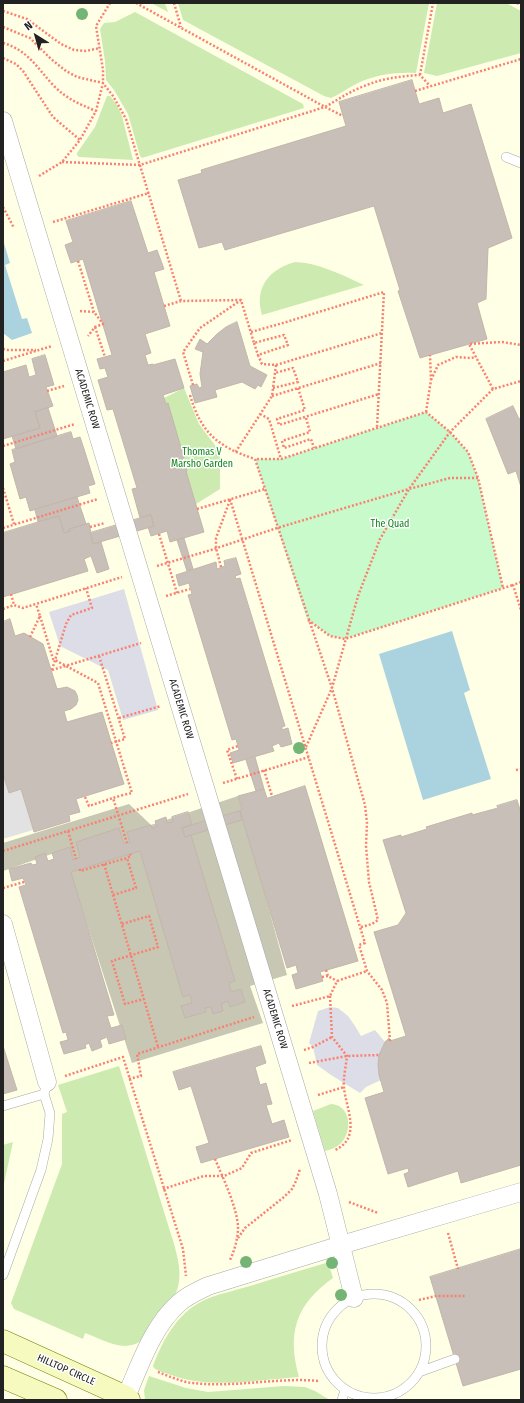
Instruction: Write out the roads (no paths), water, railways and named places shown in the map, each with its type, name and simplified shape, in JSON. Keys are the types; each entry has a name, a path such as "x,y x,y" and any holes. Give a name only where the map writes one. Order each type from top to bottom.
{"street":[{"name":"ACADEMIC ROW","path":"3,122 272,1012 293,1061 300,1101 328,1194 354,1298"},
{"path":"3,924 46,1088"},
{"path":"128,1399 140,1365 150,1344 166,1317 178,1304 190,1295 208,1286 409,1224 521,1192"},
{"name":"HILLTOP CIRCLE","path":"3,1341 128,1399"},
{"path":"3,1377 56,1400"}],"lane":[{"path":"506,157 521,163"},
{"path":"3,1106 46,1088 50,1113 48,1139 41,1170 3,1275"},
{"path":"368,1295 382,1295 396,1299 408,1307 417,1318 423,1331 426,1345 424,1359 419,1372 410,1383 400,1391 387,1396 374,1399 359,1396 345,1390 335,1382 326,1368 322,1352 323,1335 329,1320 340,1307 354,1298 368,1295"},
{"path":"419,1372 455,1360"},
{"path":"342,1400 345,1390"}],"water":[{"path":"3,240 10,263 5,265 22,319 27,318 32,333 12,340 3,333"},
{"path":"452,631 470,690 464,693 491,779 423,800 379,654"}],"park label":[{"name":"Thomas V Marsho Garden","path":"202,458"},
{"name":"The Quad","path":"390,524"}]}
